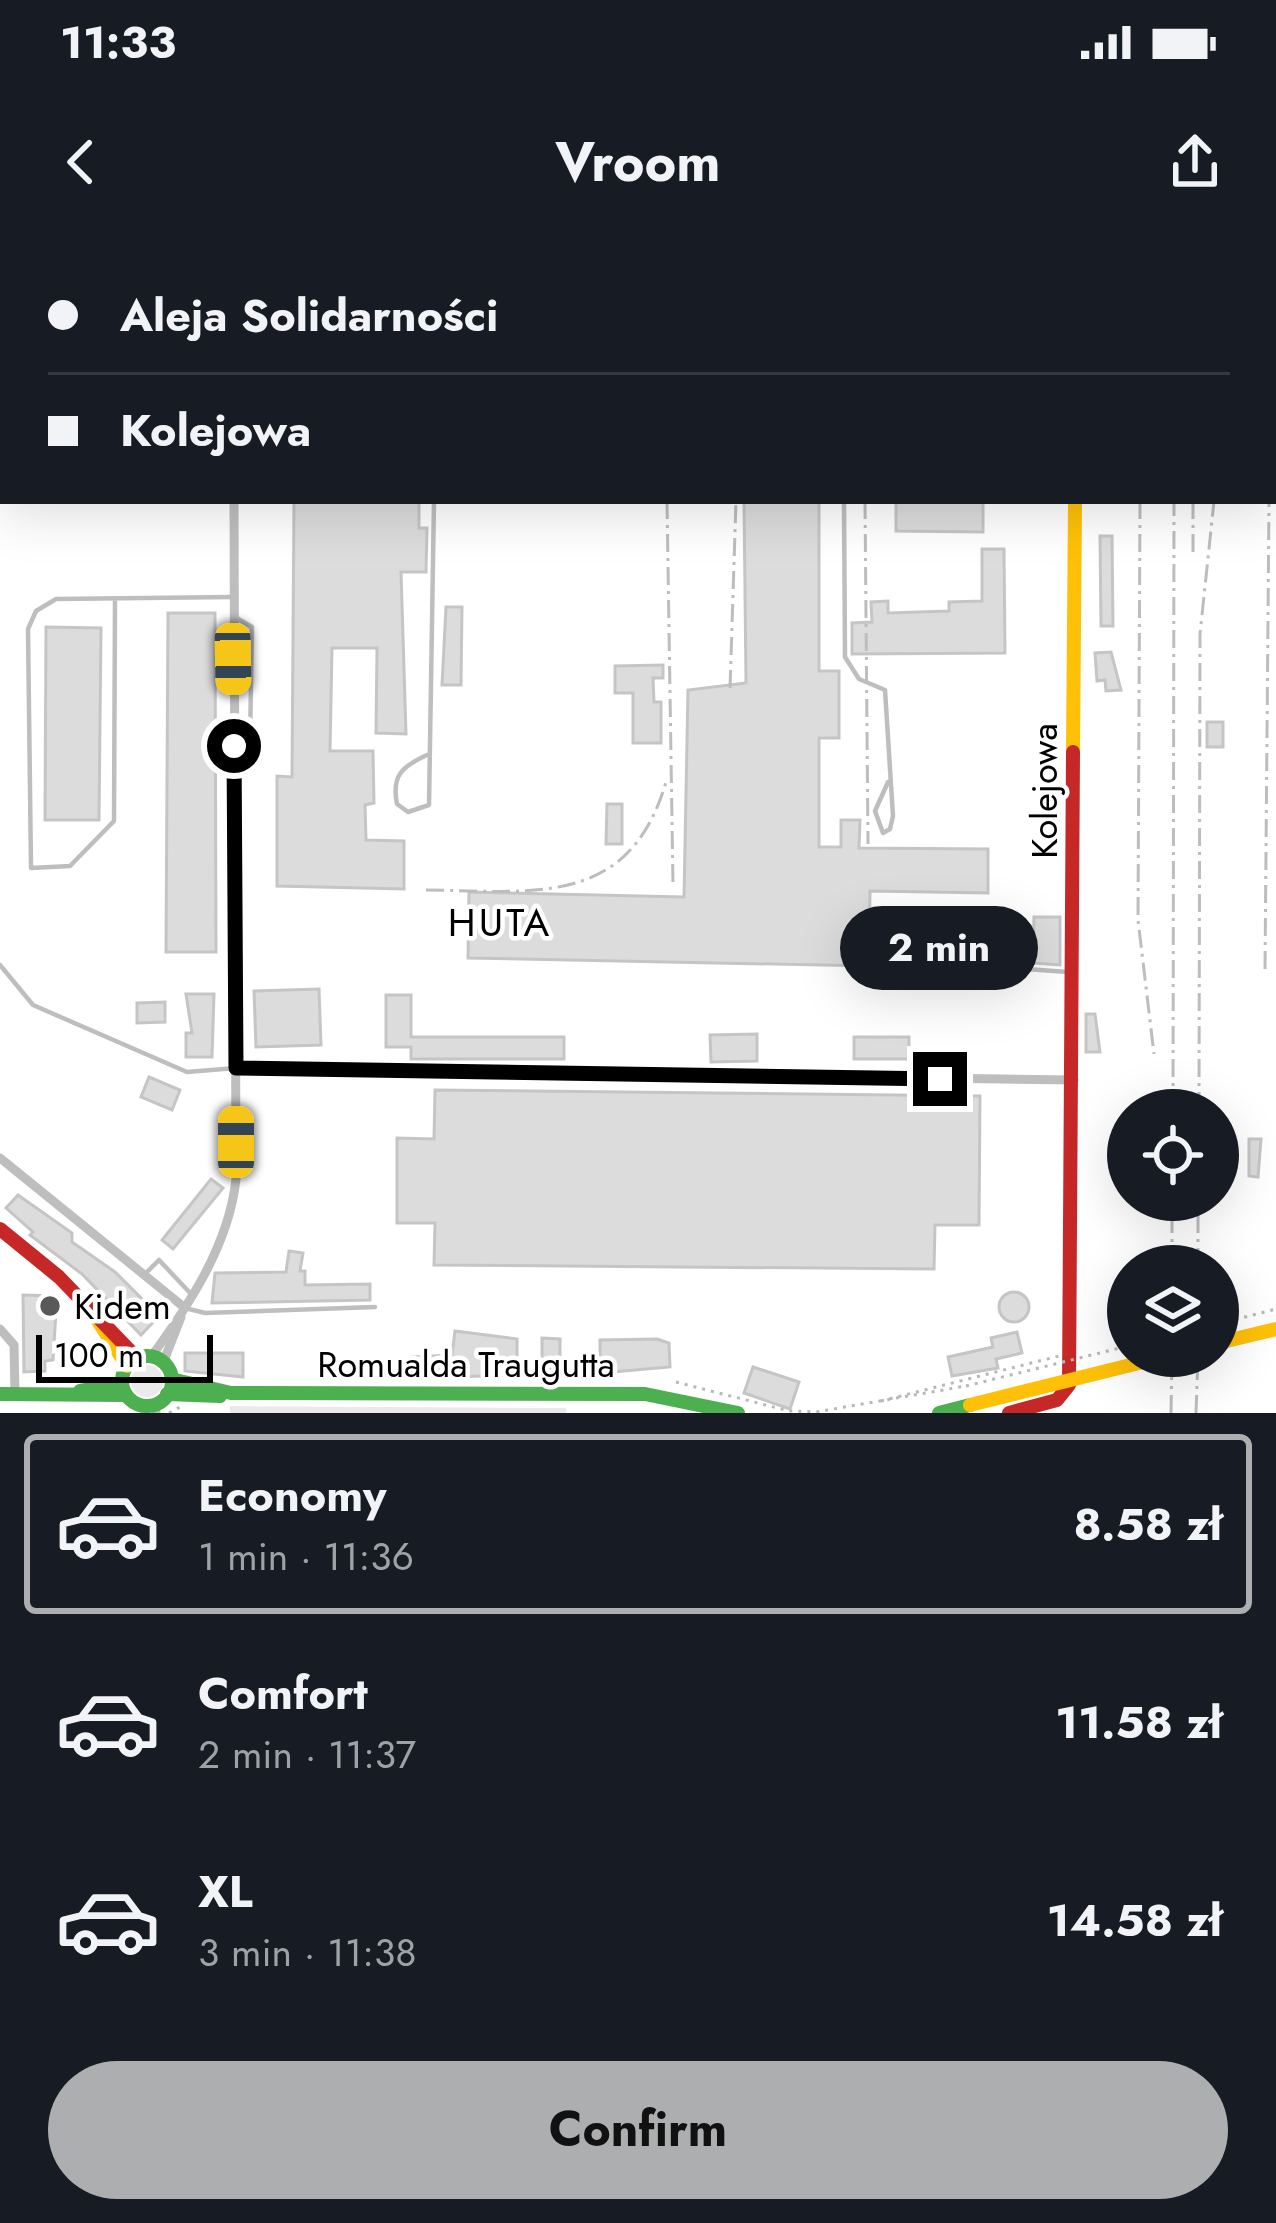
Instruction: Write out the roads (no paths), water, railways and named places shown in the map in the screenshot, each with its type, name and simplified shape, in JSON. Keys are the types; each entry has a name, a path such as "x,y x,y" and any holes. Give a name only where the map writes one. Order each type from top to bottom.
{"street":[{"path":"0,1328 14,1345 8,1394 124,1389 183,1312 222,1238 234,1199 234,504"},
{"name":"Kolejowa","path":"1009,1413 1042,1409 1062,1398 1069,1385 1075,504"},
{"path":"236,1068 1074,1080"},
{"path":"0,1158 145,1274 183,1312"},
{"path":"0,1229 145,1361 156,1401"},
{"path":"1239,1338 1276,1329"},
{"path":"939,1413 1107,1371"},
{"name":"Romualda Traugutta","path":"124,1389 156,1401 231,1394 645,1394 738,1413"}],"lane":[{"path":"428,755 402,766 398,775 397,804 408,812 429,805 434,504"},
{"path":"844,504 844,657 859,679 885,690 892,816 883,833 874,811 888,782"},
{"path":"115,599 114,821 70,866 31,868 28,629 36,611 56,599 232,597"},
{"path":"232,615 252,628 250,741 234,758"},
{"path":"1018,916 1019,961 1026,969 1074,972"},
{"path":"0,965 34,1005 99,1034 187,1072 236,1068"},
{"path":"145,1274 158,1260 192,1295"},
{"path":"183,1312 375,1307"}],"railway":[{"path":"667,504 673,885"},
{"path":"730,688 736,504"},
{"path":"865,504 868,844"},
{"path":"1140,504 1138,920 1154,1054"},
{"path":"1173,1089 1174,504"},
{"path":"1193,504 1193,552"},
{"path":"1199,1089 1200,634 1214,504"},
{"path":"1265,969 1269,504"},
{"path":"426,890 539,890 602,872 628,853 649,823 666,782"},
{"path":"1172,1221 1172,1245"},
{"path":"1198,1221 1198,1245"},
{"path":"1171,1413 1172,1377"},
{"path":"1196,1413 1197,1377"}],"place":[{"name":"Kidem","path":"50,1306"}],"district":[{"name":"HUTA","path":"500,922"}]}
